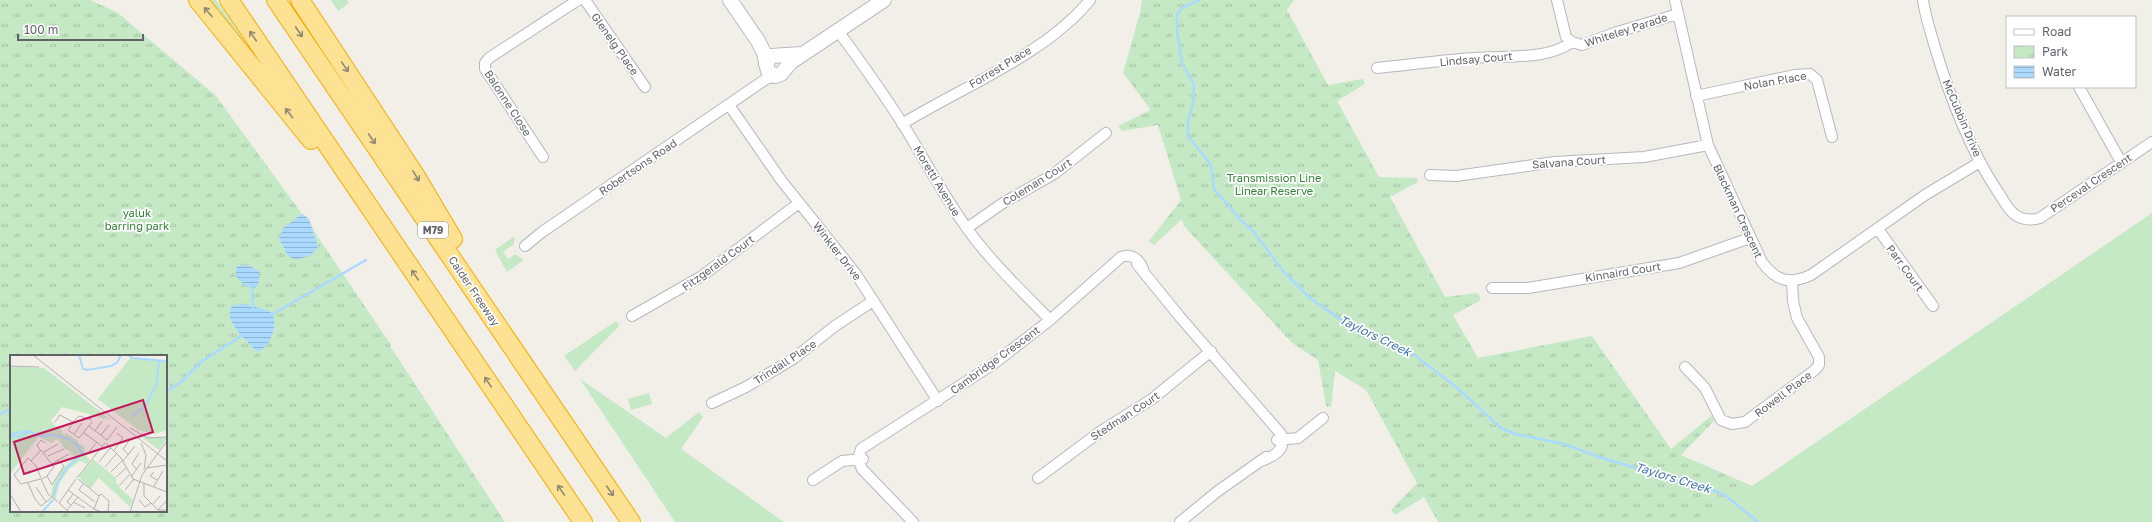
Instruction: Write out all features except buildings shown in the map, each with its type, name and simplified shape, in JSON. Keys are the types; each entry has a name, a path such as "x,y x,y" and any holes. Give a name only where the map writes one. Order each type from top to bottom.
{"highway":[{"path":"198,0 401,254"},
{"path":"228,0 583,522"},
{"name":"Calder Freeway","path":"276,0 631,522"},
{"path":"300,0 417,178 476,279 590,461"}],"street":[{"name":"Balonne Close","path":"543,157 485,69 485,63 489,58 578,0"},
{"name":"Glenelg Place","path":"584,0 645,87"},
{"path":"730,0 758,41 764,53 775,64"},
{"path":"752,90 775,64 805,54 884,0"},
{"name":"Forrest Place","path":"902,124 994,73 1026,52 1054,33 1082,10 1090,0"},
{"name":"Whiteley Parade","path":"1557,0 1565,34 1572,42 1582,45 1616,32 1678,14"},
{"name":"Blackman Crescent","path":"1675,0 1708,145 1750,238 1768,270 1776,276 1792,281"},
{"name":"McCubbin Drive","path":"1923,0 1952,100 1980,162 2013,213 2028,220"},
{"name":"Moretti Avenue","path":"838,31 864,66 902,124 944,195 967,228 990,257 1050,320"},
{"name":"Lindsay Court","path":"1377,68 1474,58 1540,54 1562,50 1572,42"},
{"name":"Robertsons Road","path":"525,246 542,232 752,90 766,79 775,64"},
{"name":"Nolan Place","path":"1696,96 1795,75 1810,74 1817,80 1832,137"},
{"path":"2080,88 2121,162"},
{"name":"Winkler Drive","path":"729,105 798,203 852,269 938,401"},
{"name":"Coleman Court","path":"967,228 1003,203 1054,174 1106,133"},
{"name":"Perceval Crescent","path":"2028,220 2040,218 2152,142"},
{"name":"Salvana Court","path":"1430,175 1456,176 1555,162 1644,157 1708,145"},
{"path":"1792,281 1811,275 1925,195 1980,162"},
{"name":"Fitzgerald Court","path":"632,316 702,276 798,203"},
{"name":"Parr Court","path":"1878,229 1933,306"},
{"name":"Kinnaird Court","path":"1492,288 1528,288 1679,263 1750,238"},
{"name":"Cambridge Crescent","path":"861,459 865,452 875,442 992,365 1050,320 1108,268 1127,258 1143,268 1180,318 1211,351 1268,420 1280,440"},
{"name":"Rowell Place","path":"1685,367 1705,388 1721,420 1735,424 1745,422 1815,370 1819,365 1820,357 1797,318 1793,301 1792,281"},
{"name":"Trindall Place","path":"712,403 746,387 793,359 835,326 873,301"},
{"name":"Stedman Court","path":"1038,478 1101,431 1152,399 1211,351"},
{"path":"1180,522 1218,491 1261,461 1273,450 1280,440 1293,440 1303,435 1323,418"},
{"path":"813,480 842,462 861,459 871,478 913,522"}],"green space":[{"name":"yaluk barring park","path":"0,0 90,0 118,13 216,96 302,214 309,219 314,231 391,345 390,346 505,522 0,522"},
{"path":"202,0 216,0 263,68"},
{"path":"331,0 347,0 349,3 338,11"},
{"name":"Transmission Line Linear Reserve","path":"1142,0 1294,0 1287,10 1328,85 1363,79 1365,84 1337,101 1379,177 1417,178 1418,182 1390,197 1445,297 1477,293 1481,300 1453,315 1478,358 1592,336 1671,449 1711,416 1715,420 1681,455 1752,486 1699,522 1438,522 1424,497 1395,515 1391,510 1417,483 1366,390 1335,371 1331,407 1326,406 1318,360 1292,343 1184,226 1182,219 1154,245 1149,241 1181,200 1158,125 1122,131 1118,126 1151,110 1123,73 1140,13"},
{"path":"2152,213 2152,522 1699,522 1752,486"},
{"path":"513,237 515,239 513,245 503,252 508,259 515,254 524,260 507,272 495,250"},
{"path":"616,321 619,326 575,371 564,356"},
{"path":"580,379 666,438 699,412 703,417 681,449 784,522 675,522"},
{"path":"649,393 652,404 631,410 628,399"}],"water":[{"path":"302,214 309,219 318,247 311,255 296,260 288,256 279,239 283,228"},
{"path":"248,265 260,272 258,285 254,288 245,286 235,275 237,266"},
{"path":"243,304 267,310 273,314 274,329 272,335 264,348 260,351 256,351 232,323 230,311 233,305"}],"waterway":[{"name":"Taylors Creek","path":"1199,0 1182,8 1177,14 1177,31 1182,63 1194,85 1193,103 1188,122 1188,136 1211,165 1214,189 1241,220 1254,232 1282,270 1310,298 1337,317 1413,354 1456,387 1501,428 1515,434 1564,444 1602,458 1718,492 1726,496 1758,522"},
{"path":"273,314 366,260"},
{"path":"252,287 253,307"},
{"path":"167,391 181,382 201,362 241,336"},
{"path":"0,414 10,409"}]}
